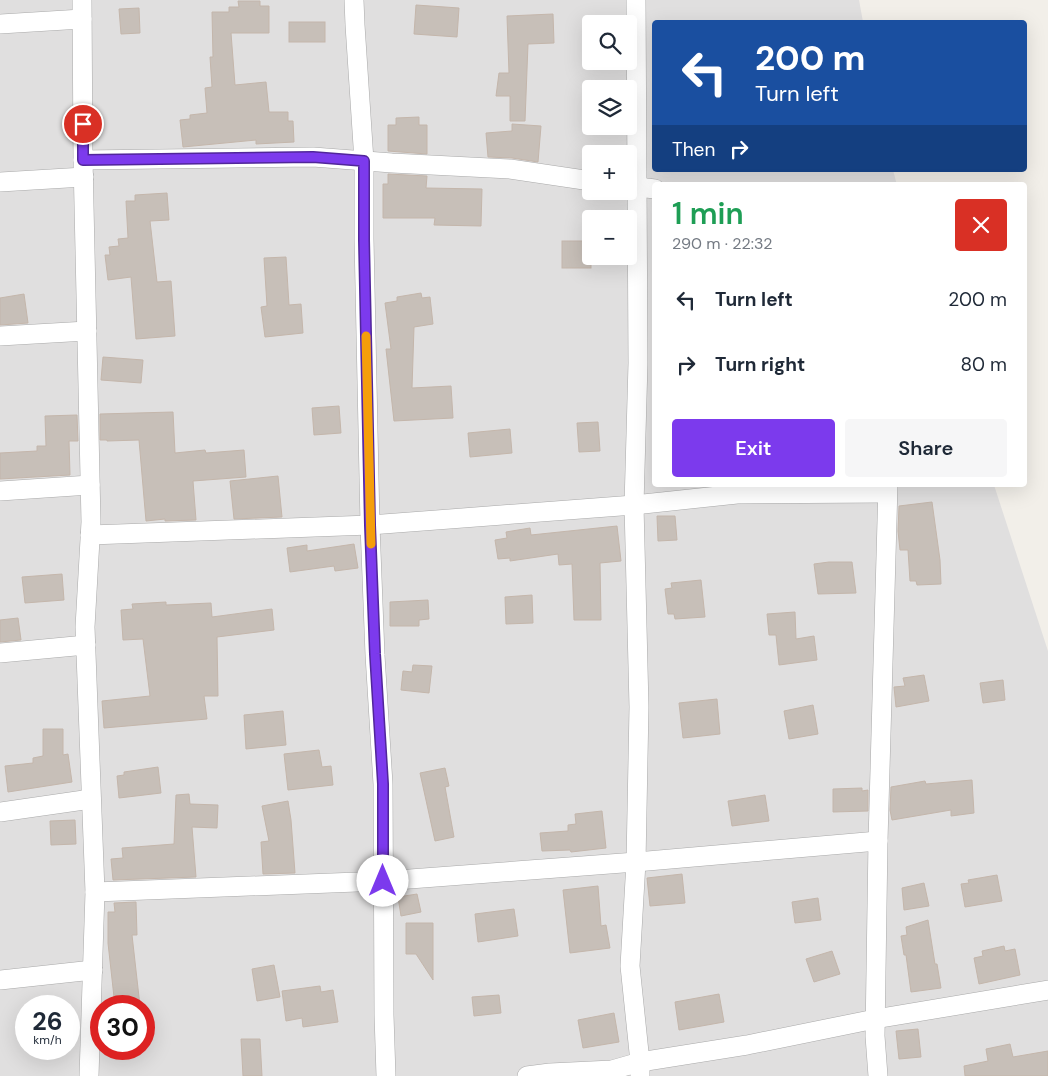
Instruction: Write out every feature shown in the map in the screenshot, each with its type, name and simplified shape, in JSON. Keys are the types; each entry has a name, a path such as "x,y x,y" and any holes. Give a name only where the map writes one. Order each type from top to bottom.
{"street":[{"path":"354,0 354,25 364,161 370,525 383,784 386,1076"},
{"path":"633,145 636,0"},
{"path":"0,24 82,9 90,485 90,535 85,627 95,892 89,1076"},
{"path":"0,182 84,168 313,157 510,169 582,180"},
{"path":"637,187 652,189"},
{"path":"632,200 638,363 634,505 639,707 636,862 630,966 640,1069"},
{"path":"0,336 87,331"},
{"path":"0,491 90,485"},
{"path":"90,535 370,525 634,505 737,494 887,489 875,1018 878,1076"},
{"path":"0,653 86,645"},
{"path":"0,812 92,799"},
{"path":"95,892 383,881 878,841"},
{"path":"0,980 93,970"},
{"path":"527,1076 550,1072 640,1069 875,1018 1048,990"}],"shaded area":[{"path":"0,0 859,0 863,20 652,20 652,172 894,172 896,182 652,182 652,487 995,487 1048,651 1048,1076 0,1076"}],"building":[{"path":"238,1 260,1 260,6 269,6 269,33 231,33 235,85 266,82 269,112 288,112 288,121 293,121 294,142 256,144 256,140 183,147 180,120 190,119 190,115 207,113 205,88 212,87 210,57 213,57 212,12 229,12 229,7 239,7"},
{"path":"416,5 459,8 457,37 414,34"},
{"path":"139,8 140,33 121,34 119,9"},
{"path":"553,14 554,43 528,44 525,121 510,121 510,96 496,96 499,73 509,73 507,16"},
{"path":"289,22 325,22 325,42 289,42"},
{"path":"419,117 419,125 427,125 427,154 388,151 388,125 396,125 396,118"},
{"path":"512,124 541,126 538,162 488,157 486,133 512,131"},
{"path":"388,174 427,176 426,188 482,189 481,226 434,225 435,218 383,218 383,184 388,184"},
{"path":"167,193 169,220 150,221 157,282 171,281 175,336 136,339 131,277 108,280 105,255 110,255 109,247 119,246 118,239 128,238 126,201 135,201 135,195"},
{"path":"562,241 582,241 582,265 591,265 591,268 562,268"},
{"path":"286,257 289,305 301,304 303,333 265,337 261,307 267,306 264,258"},
{"path":"421,293 422,298 430,297 433,324 414,327 412,388 451,386 453,418 394,421 386,349 391,349 385,303 397,301 397,297"},
{"path":"24,294 28,323 0,325 0,298"},
{"path":"103,357 143,360 141,383 101,380"},
{"path":"339,406 341,433 314,435 312,408"},
{"path":"173,412 175,453 205,450 206,453 244,450 246,477 193,481 196,520 165,521 165,519 146,521 139,440 100,440 100,414"},
{"path":"77,415 78,441 69,441 70,475 0,479 0,453 37,451 37,446 46,446 45,416"},
{"path":"598,422 600,451 579,452 577,423"},
{"path":"510,429 512,453 470,457 468,433"},
{"path":"278,476 282,517 234,519 230,481"},
{"path":"932,502 940,560 941,584 917,585 916,581 910,581 908,550 900,550 898,531 899,506"},
{"path":"657,516 675,516 677,540 658,541"},
{"path":"617,526 621,561 600,563 601,620 574,620 572,564 559,565 558,554 510,561 510,558 498,559 495,540 507,538 506,532 530,528 531,535"},
{"path":"354,544 358,568 335,571 334,566 290,572 287,548 307,545 307,551"},
{"path":"852,562 856,593 818,594 814,564"},
{"path":"62,574 64,600 25,603 22,577"},
{"path":"701,580 705,617 675,619 674,614 668,614 665,589 672,588 671,583"},
{"path":"532,595 533,623 506,624 505,597"},
{"path":"428,600 429,619 419,620 419,626 390,626 390,602"},
{"path":"166,602 166,605 211,603 212,617 272,609 274,630 217,637 218,696 204,696 207,719 104,728 102,701 150,696 143,639 123,640 121,610 133,609 132,604"},
{"path":"795,612 796,639 814,636 817,660 779,665 776,635 769,635 767,614"},
{"path":"18,618 21,640 0,642 0,620"},
{"path":"413,665 432,666 429,693 401,690 403,671 412,672"},
{"path":"924,675 929,701 896,707 894,687 905,686 903,678"},
{"path":"1003,680 1005,700 983,703 980,683"},
{"path":"717,699 720,734 683,738 679,703"},
{"path":"813,705 818,734 789,739 784,711"},
{"path":"283,711 286,745 246,749 244,715"},
{"path":"43,729 63,729 63,755 68,754 72,782 8,792 5,766 33,763 33,758 43,756"},
{"path":"319,750 322,767 331,766 333,785 288,790 284,754"},
{"path":"158,767 161,793 119,798 117,776 124,775 124,772"},
{"path":"445,768 449,786 445,787 454,837 435,841 420,773"},
{"path":"972,780 974,813 951,816 951,810 892,820 890,810 891,787 925,781 926,784"},
{"path":"862,788 862,791 868,790 868,811 833,812 833,789"},
{"path":"189,794 190,804 218,805 217,828 192,827 196,877 113,880 111,859 123,858 122,848 174,844 176,795"},
{"path":"765,795 769,821 732,826 728,801"},
{"path":"288,801 295,873 263,874 261,842 269,841 262,806"},
{"path":"602,811 606,848 571,852 570,850 542,851 540,833 568,831 568,825 576,824 575,814"},
{"path":"75,820 76,844 51,845 50,821"},
{"path":"682,874 685,903 650,906 647,878"},
{"path":"997,875 1002,901 965,907 961,884 969,883 968,880"},
{"path":"924,883 929,906 904,910 902,888"},
{"path":"598,886 601,926 606,925 610,948 570,953 563,890"},
{"path":"417,894 421,912 401,916 398,897"},
{"path":"818,898 821,920 795,923 792,902"},
{"path":"136,902 137,935 132,935 139,995 114,995 108,943 108,912 115,912 114,903"},
{"path":"514,909 518,936 478,942 475,914"},
{"path":"928,920 941,988 911,992 906,955 904,955 901,936 907,935 906,927"},
{"path":"406,923 433,923 433,980 416,954 406,954"},
{"path":"1004,946 1005,951 1015,949 1020,975 979,984 974,958 983,956 982,951"},
{"path":"832,951 840,974 814,982 806,959"},
{"path":"274,965 280,997 257,1001 252,969"},
{"path":"320,986 321,992 333,990 338,1022 303,1027 302,1018 286,1021 282,991"},
{"path":"719,994 724,1022 679,1030 675,1002"},
{"path":"499,995 501,1013 474,1016 472,997"},
{"path":"614,1013 619,1042 583,1048 578,1020"},
{"path":"918,1029 921,1057 899,1059 896,1031"},
{"path":"241,1039 260,1039 262,1076 243,1076"},
{"path":"1010,1044 1013,1057 1048,1051 1048,1076 965,1076 964,1066 988,1061 986,1049"}],"slow traffic":[{"path":"366,336 371,544"}],"route":[{"path":"83,124 83,160 313,157 364,161 370,525 383,784 383,881"}]}
